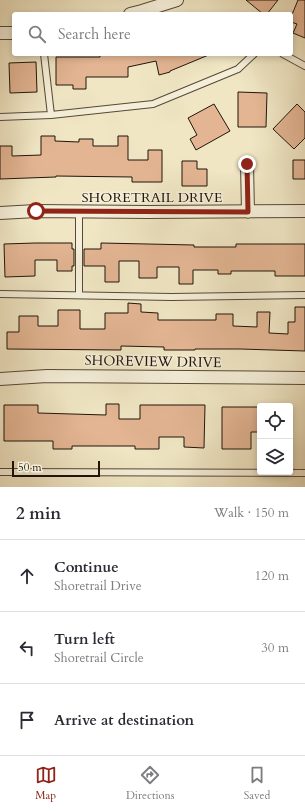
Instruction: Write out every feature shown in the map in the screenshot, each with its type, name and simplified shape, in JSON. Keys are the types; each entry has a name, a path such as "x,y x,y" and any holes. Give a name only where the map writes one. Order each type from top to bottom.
{"street":[{"path":"142,12 177,0"},
{"path":"0,33 12,33"},
{"path":"247,164 248,212"},
{"name":"SHORETRAIL DRIVE","path":"0,213 36,211 305,211"},
{"name":"SHOREVIEW DRIVE","path":"0,379 47,376 305,378"}],"lane":[{"path":"44,56 50,115"},
{"path":"0,117 50,115 153,104 238,69 252,56"},
{"path":"287,56 305,66"},
{"path":"79,212 79,295"},
{"path":"0,294 172,297 305,295"},
{"path":"0,472 305,473"}],"building":[{"path":"246,0 278,0 269,12 261,12"},
{"path":"298,0 305,0 305,38 293,33 297,24 293,23 293,12"},
{"path":"206,56 170,72 159,75 156,61 128,67 128,77 86,77 86,89 73,89 73,85 56,85 56,57"},
{"path":"36,62 37,92 10,93 9,63"},
{"path":"238,92 267,93 266,127 238,127"},
{"path":"214,104 230,131 196,150 190,139 197,135 188,118"},
{"path":"297,104 305,112 305,138 294,149 273,129"},
{"path":"41,136 55,136 55,141 79,142 79,139 93,139 93,146 118,146 118,136 128,136 128,160 148,160 148,150 162,150 162,182 132,182 132,177 56,176 0,179 0,146 12,146 12,156 41,155"},
{"path":"293,160 305,160 305,179 293,179"},
{"path":"182,161 197,161 197,169 207,169 207,186 182,186"},
{"path":"72,243 72,249 74,249 74,266 72,266 72,271 57,271 57,260 35,260 35,276 5,277 4,244"},
{"path":"101,243 194,245 194,247 236,247 236,244 305,244 305,276 275,276 275,271 231,271 231,274 218,274 218,270 193,270 193,284 179,284 179,267 157,267 157,278 139,278 139,261 119,261 119,282 105,282 105,266 84,266 84,249 101,249"},
{"path":"128,303 141,304 141,312 158,313 158,320 216,320 216,314 233,314 233,326 257,327 257,312 270,312 269,333 288,334 288,322 295,322 295,307 305,307 305,351 240,349 164,350 164,347 121,346 121,350 7,349 7,332 19,332 19,316 38,316 38,326 58,326 58,310 80,310 80,329 105,329 105,313 128,313"},
{"path":"106,404 119,404 119,419 140,419 140,405 205,405 204,448 184,447 184,437 159,437 159,449 135,449 135,446 72,446 72,449 53,449 53,441 4,441 4,405 38,405 38,413 106,415"},
{"path":"222,407 257,407 257,432 251,432 251,449 222,449"}],"route":[{"path":"36,211 248,212 247,164"}]}
